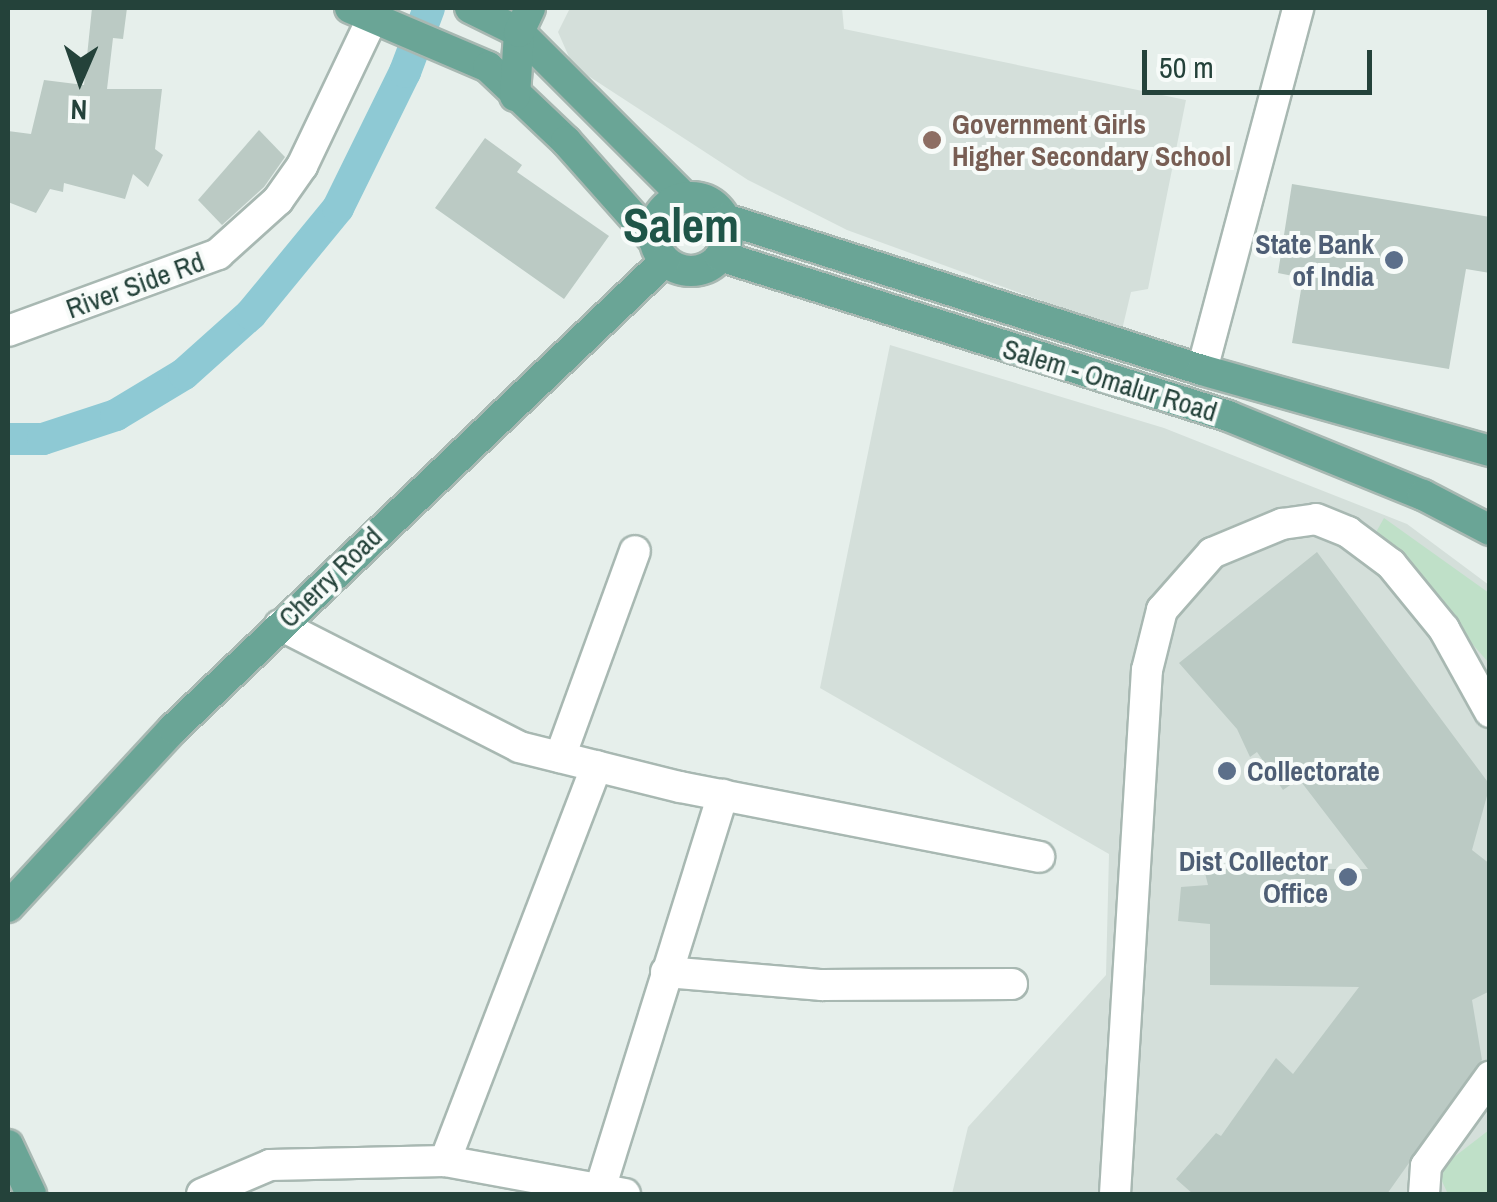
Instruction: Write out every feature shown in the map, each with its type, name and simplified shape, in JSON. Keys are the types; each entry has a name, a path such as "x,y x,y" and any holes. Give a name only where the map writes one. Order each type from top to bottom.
{"main road":[{"path":"470,8 525,20 685,198"},
{"path":"362,12 488,68 566,141 660,250 687,270 720,256 725,219 710,202 685,198 665,206 660,250"},
{"path":"515,96 525,20"},
{"name":"Salem - Omalur Road","path":"725,219 1202,370 1490,451"},
{"name":"Cherry Road","path":"8,907 280,626 660,250"},
{"name":"Salem - Omalur Road","path":"720,256 1228,416 1424,495 1490,530"},
{"path":"8,1145 31,1194"}],"street":[{"path":"1202,370 1298,8"},
{"name":"River Side Rd","path":"8,331 218,254 278,200 302,166 362,12"},
{"path":"1115,1194 1147,670 1162,610 1212,553 1282,524 1316,520 1348,532 1391,564 1444,629 1490,712"},
{"path":"560,757 635,551"},
{"path":"280,626 519,747 723,795 1038,857"},
{"path":"444,1161 597,766"},
{"path":"202,1194 270,1165 444,1161 612,1192 666,972 723,795"},
{"path":"666,972 822,985 1012,984"},
{"path":"1424,1194 1426,1166 1490,1077"}],"shaded area":[{"name":"Government Girls Higher Secondary School","path":"570,8 842,8 844,29 1186,100 1148,289 1131,292 1122,330 847,230 748,180 573,66 558,32"},
{"name":"Collectorate","path":"890,345 1164,428 1407,524 1489,585 1489,1194 952,1194 968,1127 1106,975 1109,854 820,688"}],"green space":[{"path":"1384,518 1489,593 1489,663 1375,534"},
{"path":"1489,1130 1489,1194 1448,1194 1440,1177 1445,1164"}],"building":[{"path":"92,8 127,8 123,39 113,38 107,89 162,89 155,149 163,155 148,187 133,174 125,199 64,183 63,192 50,189 36,213 8,202 8,131 31,134 44,80 84,85"},
{"path":"259,130 285,157 264,187 222,225 198,200"},
{"path":"485,138 522,165 517,172 609,236 564,299 435,208"},
{"path":"1292,184 1490,217 1490,273 1466,269 1449,369 1292,343 1303,278 1278,273"},
{"name":"Dist Collector Office","path":"1317,552 1490,785 1472,850 1490,864 1490,991 1472,1000 1482,1060 1387,1194 1193,1194 1176,1179 1216,1133 1221,1136 1276,1058 1293,1074 1359,987 1210,985 1210,924 1178,921 1181,887 1208,885 1204,869 1368,869 1299,779 1283,790 1257,752 1250,757 1237,729 1179,663"}],"waterway":[{"path":"8,439 43,439 116,415 184,374 251,314 338,208 405,72 429,8"}],"place":[{"name":"Government Girls Higher Secondary School","path":"932,140"},
{"name":"State Bank of India","path":"1394,260"},
{"name":"Collectorate","path":"1227,771"},
{"name":"Dist Collector Office","path":"1348,877"}],"district":[{"name":"Salem","path":"681,225"}]}
